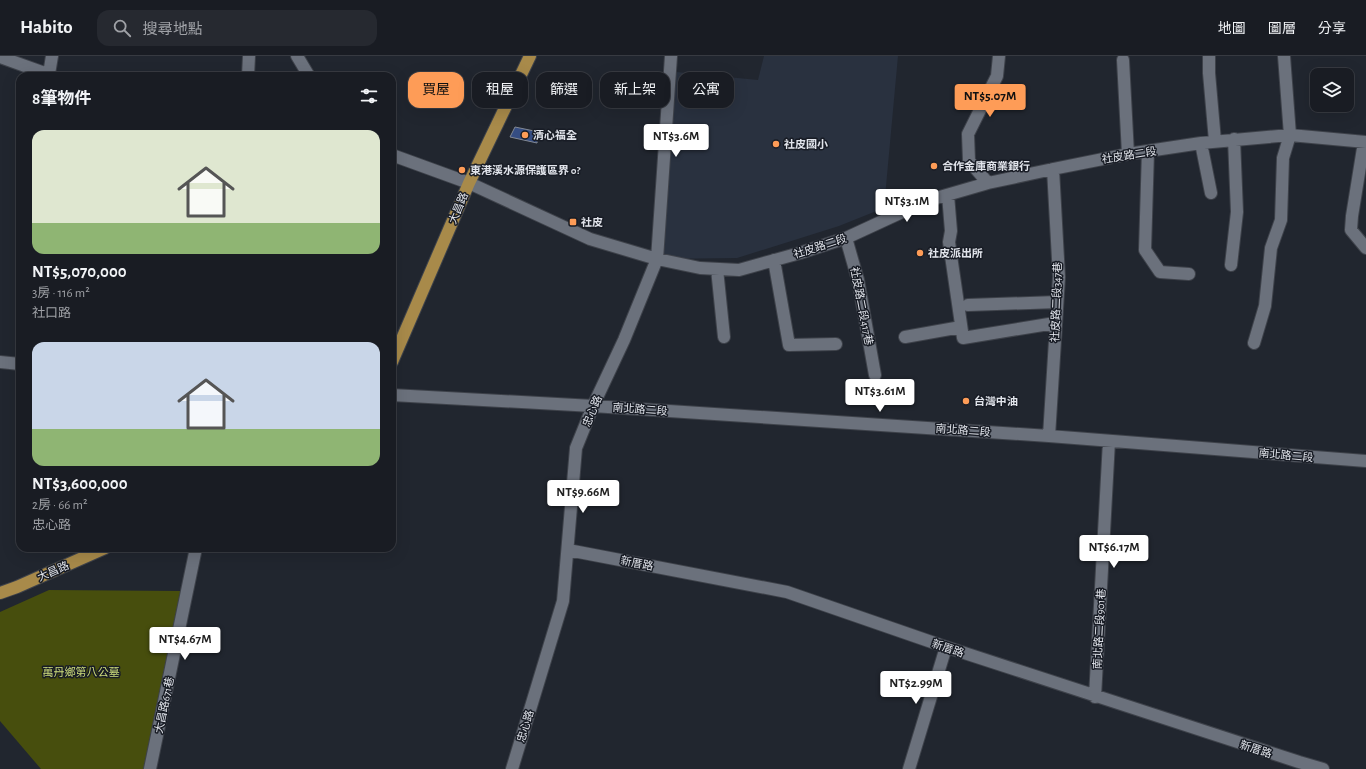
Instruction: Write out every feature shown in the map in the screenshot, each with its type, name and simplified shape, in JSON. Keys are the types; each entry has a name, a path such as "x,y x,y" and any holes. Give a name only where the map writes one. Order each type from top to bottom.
{"main road":[{"name":"大昌路","path":"396,353 469,183 530,56"},
{"name":"大昌路","path":"0,593 96,552"}],"street":[{"path":"51,72 52,56"},
{"path":"248,72 249,56"},
{"path":"297,56 307,72"},
{"name":"忠心路","path":"512,769 563,601 576,448 593,406 624,340 657,259 671,56"},
{"path":"988,183 969,161 968,134 997,76 1000,56"},
{"path":"1209,56 1215,142"},
{"path":"1254,343 1265,306 1271,248 1281,220 1283,158 1290,135 1284,56"},
{"path":"0,57 42,72"},
{"path":"1123,60 1128,154"},
{"name":"社皮路二段","path":"396,156 469,183 590,239 657,259 700,268 739,270 846,238 926,201 988,183 1053,169 1128,154 1201,143 1290,135 1365,142"},
{"path":"1231,265 1237,212 1234,140"},
{"path":"1365,142 1352,216 1352,230 1366,248"},
{"path":"1201,143 1211,193"},
{"path":"1148,151 1145,250 1160,272 1189,274"},
{"name":"社皮路二段347巷","path":"1049,436 1059,277 1053,169"},
{"path":"948,195 951,231 949,242 962,338 1055,323"},
{"name":"社皮路二段417巷","path":"846,238 858,280 875,374"},
{"path":"774,260 789,345 836,344"},
{"path":"717,269 724,337"},
{"path":"968,305 1057,302"},
{"path":"905,337 961,327"},
{"path":"0,362 16,364"},
{"name":"南北路二段","path":"396,395 593,406 1049,436 1366,461"},
{"name":"南北路二段901巷","path":"1095,697 1109,441"},
{"name":"新厝路","path":"568,550 788,592 946,648 1298,766 1323,769"},
{"name":"大昌路671巷","path":"150,769 195,552"},
{"path":"909,769 946,648"}],"shaded area":[{"name":"社皮國小","path":"764,56 898,56 884,208 839,226 737,258 654,259 664,108 670,108 670,72 666,71 678,72 678,108 734,108 734,78 758,80"}],"green space":[{"name":"萬丹鄉第八公墓","path":"49,590 181,591 144,769 41,769 0,721 0,612"}],"building":[{"name":"清心福全","path":"515,127 539,132 537,143 510,137"}],"place":[{"name":"清心福全","path":"525,135"},
{"name":"社皮國小","path":"776,144"},
{"name":"合作金庫商業銀行","path":"934,166"},
{"name":"東港溪水源保護區界 0?","path":"462,170"},
{"name":"社皮","path":"573,222"},
{"name":"社皮派出所","path":"920,253"},
{"name":"台灣中油","path":"966,401"}]}
